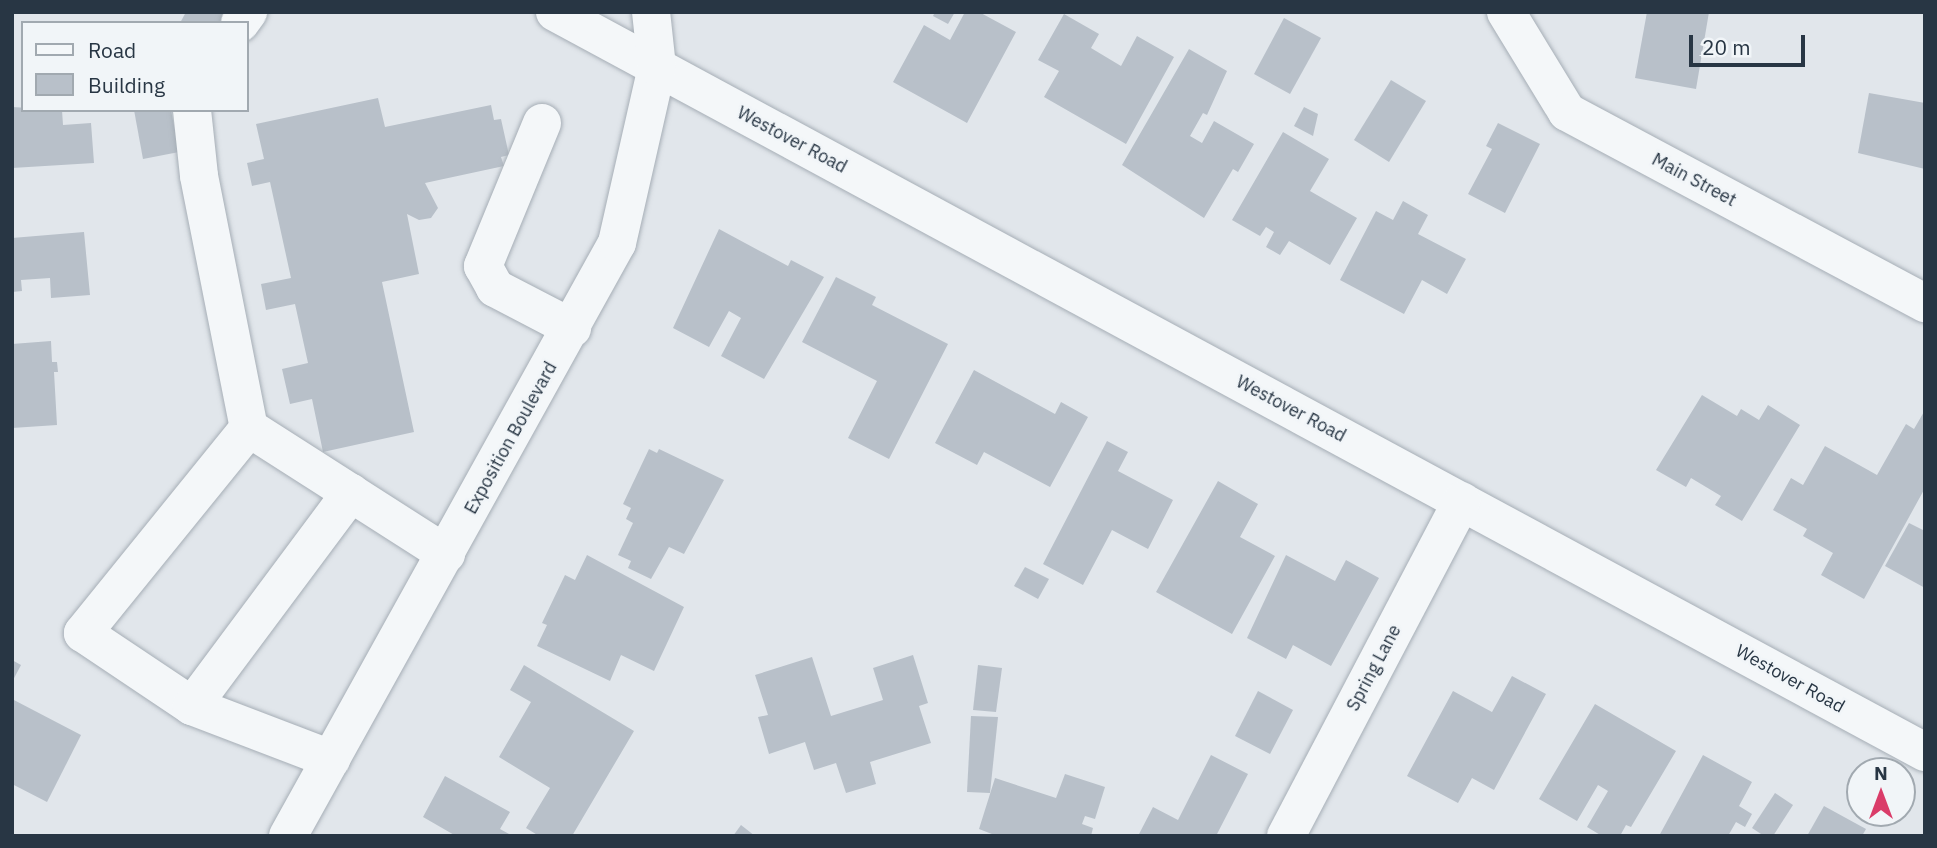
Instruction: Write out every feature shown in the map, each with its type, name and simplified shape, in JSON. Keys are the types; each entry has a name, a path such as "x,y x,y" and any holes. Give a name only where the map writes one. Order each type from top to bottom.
{"street":[{"name":"Westover Road","path":"555,12 1925,752"},
{"name":"Exposition Boulevard","path":"288,836 617,243 657,67 652,12"},
{"name":"Main Street","path":"1506,12 1567,112 1925,303"},
{"path":"192,112 199,176 249,428 446,554"},
{"path":"542,123 483,266 495,288 572,328"},
{"path":"249,428 83,633 192,706 331,759"},
{"path":"192,706 351,493"},
{"name":"Spring Lane","path":"1286,836 1462,501"}],"building":[{"path":"186,12 220,12 225,15 222,21 181,21"},
{"path":"935,12 955,12 948,24 933,16"},
{"path":"965,12 979,12 1016,32 967,123 893,82 924,25 950,40"},
{"path":"1647,12 1709,12 1696,89 1635,78"},
{"path":"1064,14 1099,34 1091,48 1121,66 1137,36 1174,57 1126,144 1044,97 1059,71 1038,60"},
{"path":"1284,18 1321,38 1290,94 1254,74"},
{"path":"1189,49 1227,71 1207,115 1203,113 1190,136 1202,143 1214,121 1254,144 1238,172 1233,169 1204,218 1122,165"},
{"path":"1391,80 1426,101 1389,162 1354,140"},
{"path":"1869,93 1925,103 1925,169 1858,153"},
{"path":"378,98 385,127 491,105 494,120 501,119 509,155 501,157 504,166 425,183 438,208 431,218 419,220 407,214 419,274 382,282 414,432 323,452 312,399 290,404 282,369 308,363 295,304 266,310 261,284 291,278 270,182 252,186 247,163 264,159 256,124"},
{"path":"12,107 21,108 21,112 62,112 63,125 91,123 94,163 12,168"},
{"path":"1304,107 1318,114 1313,136 1294,126"},
{"path":"134,112 171,112 179,152 143,159"},
{"path":"1498,123 1540,144 1505,213 1468,194 1492,149 1486,146"},
{"path":"1283,132 1329,159 1310,191 1357,218 1330,265 1289,241 1280,255 1266,247 1274,232 1266,227 1260,236 1232,220"},
{"path":"1403,201 1428,215 1418,234 1466,259 1447,294 1422,280 1404,314 1340,280 1376,211 1393,220"},
{"path":"719,229 788,266 791,260 824,277 764,379 721,356 741,318 729,311 709,347 673,328"},
{"path":"84,232 90,295 51,298 50,278 21,280 22,291 12,292 12,238"},
{"path":"836,277 876,297 872,305 948,344 889,459 848,438 877,381 802,342"},
{"path":"51,341 52,362 57,362 58,372 54,372 57,425 12,428 12,344"},
{"path":"974,370 1055,414 1061,402 1088,417 1050,487 984,452 977,465 935,443"},
{"path":"1702,395 1737,416 1741,409 1759,420 1768,405 1800,425 1742,521 1715,505 1721,496 1691,478 1686,487 1656,470"},
{"path":"1925,410 1925,488 1864,599 1821,575 1833,553 1803,536 1807,529 1773,510 1791,478 1803,485 1825,446 1877,475 1906,424 1914,429"},
{"path":"1107,441 1128,452 1118,471 1173,500 1148,549 1112,530 1083,585 1043,564"},
{"path":"649,449 657,453 659,449 724,480 684,554 669,547 651,579 628,568 631,561 618,555 633,523 626,519 631,508 623,504"},
{"path":"1218,481 1258,504 1240,537 1275,556 1232,634 1156,592"},
{"path":"1909,523 1925,531 1925,588 1885,566"},
{"path":"587,555 684,607 654,671 621,655 610,681 537,646 547,625 542,623 565,575 575,580"},
{"path":"1286,555 1335,581 1346,560 1379,578 1331,666 1293,645 1286,659 1247,638"},
{"path":"1025,567 1049,579 1038,599 1014,586"},
{"path":"913,655 928,703 919,706 931,743 870,762 876,784 846,793 836,763 814,770 805,742 769,754 758,717 768,715 755,675 812,657 831,716 883,700 873,668"},
{"path":"12,660 21,665 12,682"},
{"path":"524,665 634,731 572,836 539,836 526,828 550,788 499,757 531,702 510,690"},
{"path":"978,665 1002,668 996,712 973,710"},
{"path":"1512,676 1546,694 1494,790 1472,778 1458,803 1407,776 1453,691 1492,712"},
{"path":"1258,691 1293,710 1270,754 1235,736"},
{"path":"12,699 81,735 47,802 12,784"},
{"path":"1595,704 1676,751 1631,827 1626,825 1620,836 1602,836 1587,827 1608,791 1598,785 1577,821 1539,799"},
{"path":"971,716 998,717 990,793 967,792"},
{"path":"1211,755 1248,774 1216,836 1138,836 1153,807 1178,820"},
{"path":"1703,755 1752,782 1739,806 1752,814 1745,827 1736,822 1728,836 1659,836"},
{"path":"1065,774 1105,787 1095,819 1085,816 1082,824 1093,828 1091,836 997,836 979,829 995,778 1056,798"},
{"path":"445,776 510,812 500,829 513,836 456,836 423,817"},
{"path":"1775,793 1793,805 1773,836 1764,836 1752,828"},
{"path":"1824,806 1846,818 1846,827 1866,829 1862,836 1807,836"},
{"path":"741,825 755,836 733,836"}]}
